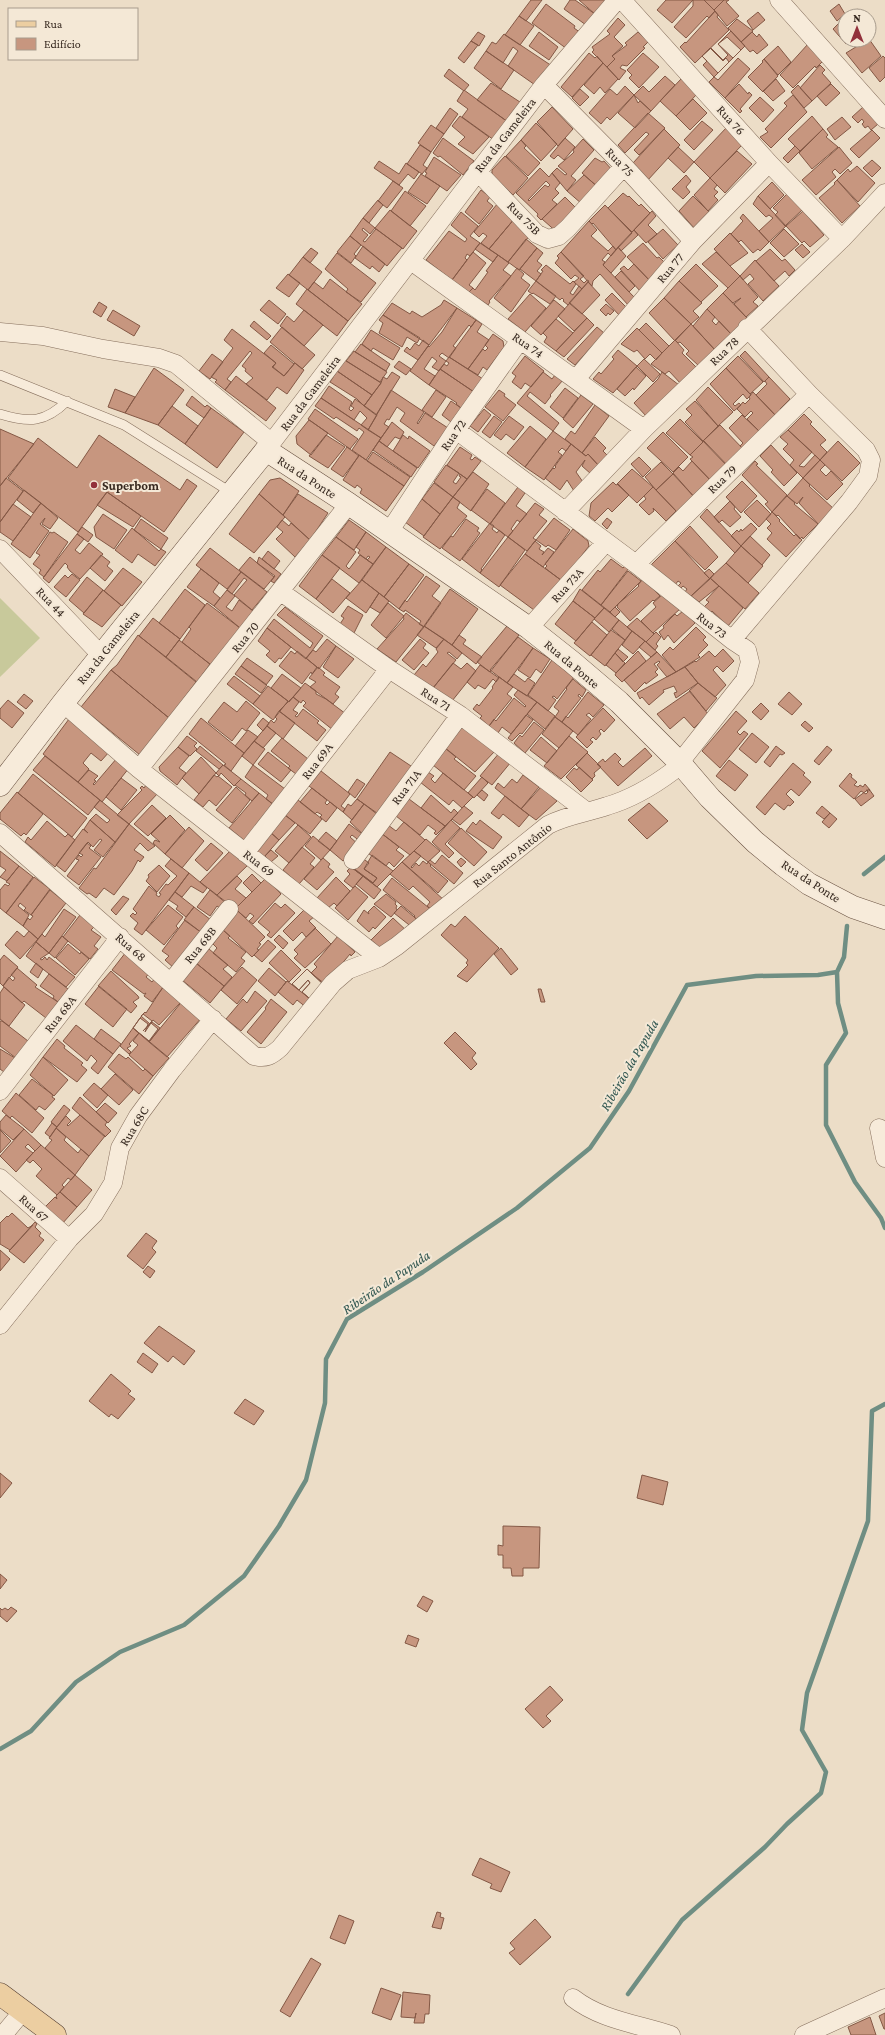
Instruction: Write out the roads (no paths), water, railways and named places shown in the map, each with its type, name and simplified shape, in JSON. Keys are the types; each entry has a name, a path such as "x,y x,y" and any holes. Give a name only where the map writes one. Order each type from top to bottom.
{"main road":[{"path":"0,1994 55,2035"}],"street":[{"name":"Rua da Gameleira","path":"0,786 101,655 269,447 411,261 477,171 544,85 617,0"},
{"name":"Rua 76","path":"622,0 769,163 842,239"},
{"path":"779,0 885,119"},
{"name":"Rua 75","path":"544,85 624,166 692,241"},
{"name":"Rua 77","path":"576,379 692,241 769,163"},
{"name":"Rua 75B","path":"477,171 540,236 548,239 559,236 576,220 624,166"},
{"name":"Rua 78","path":"565,512 644,429 747,328 842,239 885,194"},
{"name":"Rua 74","path":"411,261 644,429"},
{"path":"747,328 809,394"},
{"path":"0,332 43,336 103,349 159,358 176,364 269,447"},
{"name":"Rua 72","path":"389,532 456,430 520,340"},
{"name":"Rua 79","path":"636,564 809,394"},
{"name":"Rua 73","path":"456,430 636,564 732,640 849,502 868,476 870,470 871,460 866,450 809,394"},
{"name":"Rua da Ponte","path":"269,447 529,628 619,702 680,763 710,798 755,842 809,884 853,907 885,918"},
{"name":"Rua 70","path":"139,769 281,592 349,504"},
{"name":"Rua 73A","path":"529,628 606,542"},
{"name":"Rua 44","path":"0,549 101,655"},
{"name":"Rua 71","path":"281,592 389,669 460,715 586,811"},
{"name":"Rua Santo Antônio","path":"262,1058 272,1056 280,1048 333,983 348,970 379,958 416,933 548,825 563,818 619,802 663,779 680,763 737,691 749,670 750,655 747,650 732,640"},
{"name":"Rua 69A","path":"245,852 389,669"},
{"name":"Rua 69","path":"63,703 139,769 379,958"},
{"name":"Rua 71A","path":"353,860 460,715"},
{"name":"Rua 68","path":"0,833 254,1056 262,1058"},
{"name":"Rua 68B","path":"171,982 229,909"},
{"name":"Rua 68A","path":"0,1091 120,937"},
{"name":"Rua 68C","path":"69,1239 94,1214 113,1183 120,1148 138,1116 172,1070 213,1019"},
{"path":"880,1128 885,1158"},
{"name":"Rua 67","path":"0,1178 69,1239"},
{"path":"0,1325 69,1239"},
{"path":"573,1998 584,2006 598,2013 671,2035"},
{"path":"804,2035 885,1998"},
{"path":"3,2035 23,2011"}],"lane":[{"path":"0,375 124,425 232,493"},
{"path":"0,414 27,420 43,419 55,414 67,401"}],"waterway":[{"name":"Ribeirão da Papuda","path":"864,874 885,857"},
{"path":"847,926 844,957 837,972 838,1003 846,1033 826,1065 826,1125 855,1182 881,1218 885,1228"},
{"name":"Ribeirão da Papuda","path":"0,1749 31,1731 76,1682 120,1652 184,1625 244,1576 279,1526 306,1480 325,1403 326,1359 347,1319 423,1272 517,1208 590,1148 629,1091 687,985 756,976 818,975 837,972"},
{"path":"628,1994 682,1920 765,1847 787,1824 821,1793 826,1772 802,1730 807,1693 868,1521 872,1411 885,1404"}],"place":[{"name":"Superbom","path":"94,485"}]}
